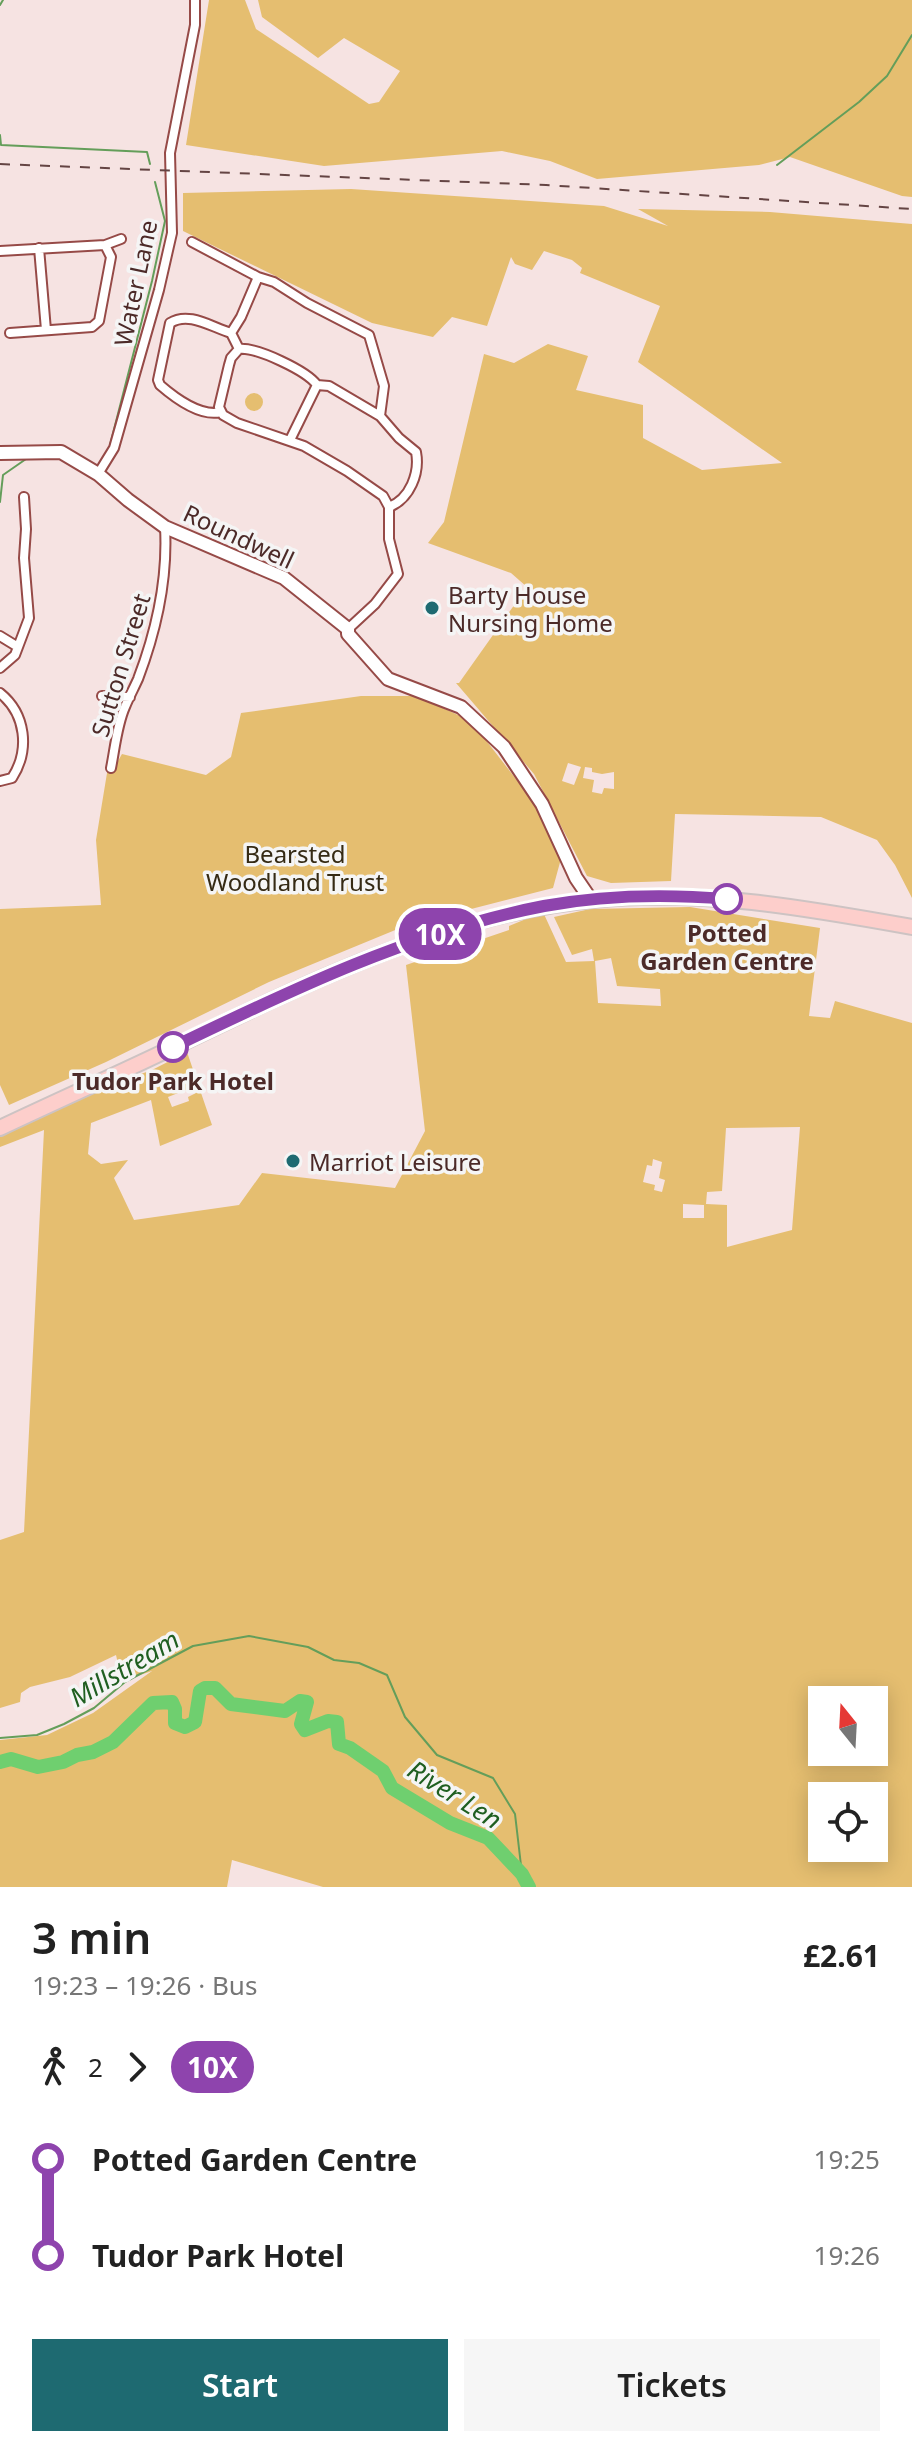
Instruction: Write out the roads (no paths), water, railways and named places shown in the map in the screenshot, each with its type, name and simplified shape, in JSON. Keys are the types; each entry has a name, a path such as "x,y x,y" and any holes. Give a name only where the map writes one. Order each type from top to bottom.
{"main road":[{"path":"0,1128 264,1004 374,958 495,918 571,902 690,896 820,910 912,927"}],"street":[{"name":"Water Lane","path":"98,474 114,448 172,233 170,153 195,25 195,0"},
{"path":"0,251 105,245 121,239"},
{"path":"192,242 258,277 274,282 369,335 384,386 380,416"},
{"path":"10,333 92,327 99,321 111,257 105,245"},
{"path":"39,248 46,330"},
{"path":"231,333 258,277"},
{"path":"221,412 211,414 190,406 163,388 158,380 170,323 182,318 196,320 231,333 239,349"},
{"path":"348,629 375,604 398,574 389,539 389,507 383,496 368,484 290,440 228,419 221,412 220,402 234,353 249,348 309,376 317,385 329,386 380,416 399,438 414,449 417,457 407,496 389,507"},
{"path":"290,440 317,385"},
{"name":"Roundwell","path":"0,453 61,452 98,474 165,527 284,578 348,629 348,634 388,679 461,707 504,747 542,804 576,878 591,900"},
{"path":"0,668 15,655 29,618 24,558 24,497"},
{"name":"Sutton Street","path":"111,768 124,708 156,624 164,588 167,555 165,527"},
{"path":"0,636 18,647"},
{"path":"0,693 18,715 22,725 23,747 19,768 12,778 0,781"},
{"path":"102,696 130,697"},
{"path":"571,902 576,878"}],"waterway":[{"path":"0,5 3,0"},
{"path":"777,165 859,102 887,76 912,35"},
{"path":"0,135 1,145 147,152 150,164"},
{"path":"110,445 165,221 155,182"},
{"path":"0,502 3,475 26,459 60,459 69,464"},
{"name":"Millstream","path":"0,1738 37,1735 64,1724 94,1708 125,1682 193,1646 249,1636 308,1647 334,1660 359,1663 387,1675 405,1717 437,1755 493,1778 515,1814 522,1874"},
{"name":"River Len","path":"0,1762 11,1759 38,1767 93,1752 113,1742 153,1703 172,1702 175,1723 185,1727 195,1722 200,1691 205,1688 215,1688 231,1704 285,1711 300,1701 307,1702 301,1724 305,1730 328,1721 337,1722 339,1744 383,1771 392,1788 450,1823 488,1838 522,1874 529,1887"}],"railway":[{"path":"0,164 546,185 912,209"}],"place":[{"name":"Barty House Nursing Home","path":"432,608"},
{"name":"Potted Garden Centre","path":"727,899"},
{"name":"Tudor Park Hotel","path":"173,1047"},
{"name":"Marriot Leisure","path":"293,1161"}],"park label":[{"name":"Bearsted Woodland Trust","path":"295,867"}]}
